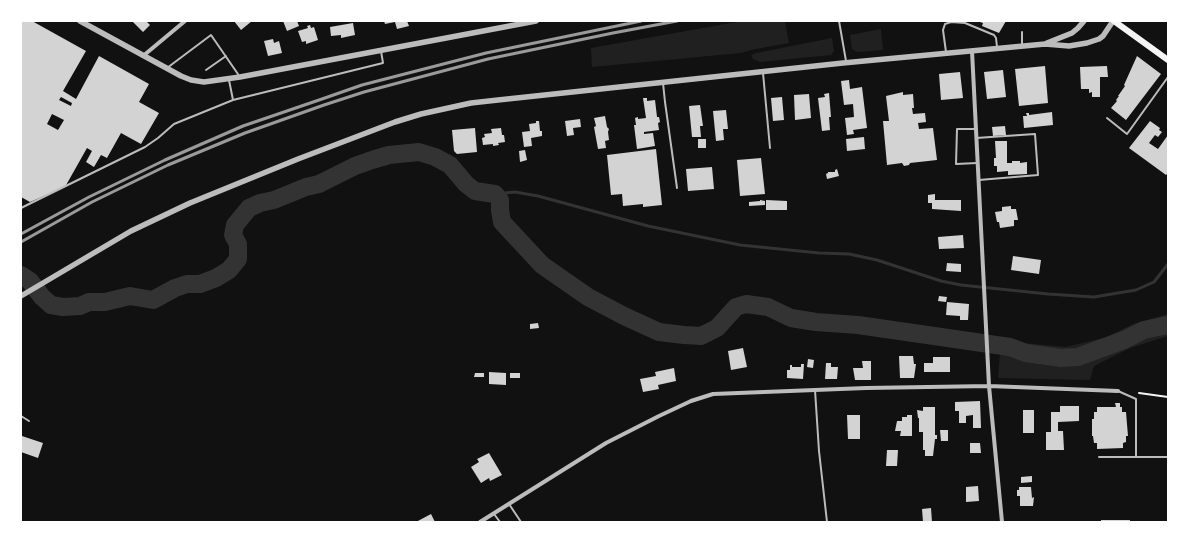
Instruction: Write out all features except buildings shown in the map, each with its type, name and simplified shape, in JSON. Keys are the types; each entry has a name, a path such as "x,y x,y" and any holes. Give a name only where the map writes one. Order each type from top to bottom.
{"main road":[{"path":"1114,21 1168,60"}],"street":[{"path":"80,21 166,68 186,78 199,82 229,79 536,21"},
{"path":"143,56 185,21"},
{"path":"1045,44 1072,33 1084,21"},
{"path":"21,296 131,231 190,203 395,122 421,114 471,103 663,82 1022,46 1045,44 1064,46 1093,41 1102,37 1114,21"},
{"path":"972,51 989,386 1002,522"},
{"path":"480,522 606,443 691,401 713,394 866,388 989,386 1118,391"}],"lane":[{"path":"839,21 846,63"},
{"path":"946,53 943,30 945,24 952,22 965,23 994,35 996,38 997,49"},
{"path":"1022,32 1022,46"},
{"path":"166,68 211,35 240,77"},
{"path":"21,208 145,147 174,124 233,100 383,63 381,51"},
{"path":"206,70 226,56"},
{"path":"763,72 770,148"},
{"path":"1107,118 1127,134 1168,77"},
{"path":"229,79 233,100"},
{"path":"663,82 677,188"},
{"path":"976,129 957,129 956,164 977,163"},
{"path":"976,138 1035,134 1038,175 978,180"},
{"path":"815,390 819,451 827,522"},
{"path":"1118,391 1136,399 1136,457"},
{"path":"21,416 29,420"},
{"path":"1099,457 1167,457"},
{"path":"509,504 521,522"},
{"path":"494,513 500,522"}],"path":[{"path":"1118,391 1168,396"}],"shaded area":[{"path":"742,21 785,21 789,43 741,53 592,67 591,48"},
{"path":"881,29 883,50 857,52 852,49 850,35"},
{"path":"832,38 834,51 831,55 760,62 753,59 751,55 756,53"},
{"path":"1168,314 1168,336 1130,348 1094,366 1090,380 998,378 1001,341 1066,347 1107,337 1133,324"}],"waterway":[{"path":"21,275 30,281 42,297 51,305 63,307 80,306 89,302 105,302 130,296 153,300 175,288 187,284 200,284 216,278 229,270 238,259 238,244 233,235 235,225 249,208 306,187 319,184 355,166 372,160 389,155 419,152 435,157 450,165 466,184 475,191 495,194 500,200 502,222 542,265 588,297 659,332 701,336 717,328 736,307 746,304 768,307 791,318 816,322 858,325 1010,347 1026,353 1061,358 1078,357 1124,340 1144,330 1168,325"},
{"path":"495,194 515,192 538,196 648,226 740,245 819,253 849,254 877,260 941,281 961,285 1094,297 1136,290 1154,282 1168,264"}],"railway":[{"path":"21,234 89,197 165,160 243,126 362,85 486,53 641,21"},
{"path":"21,242 92,202 168,165 245,133 324,105 364,92 488,59 677,21"}]}
